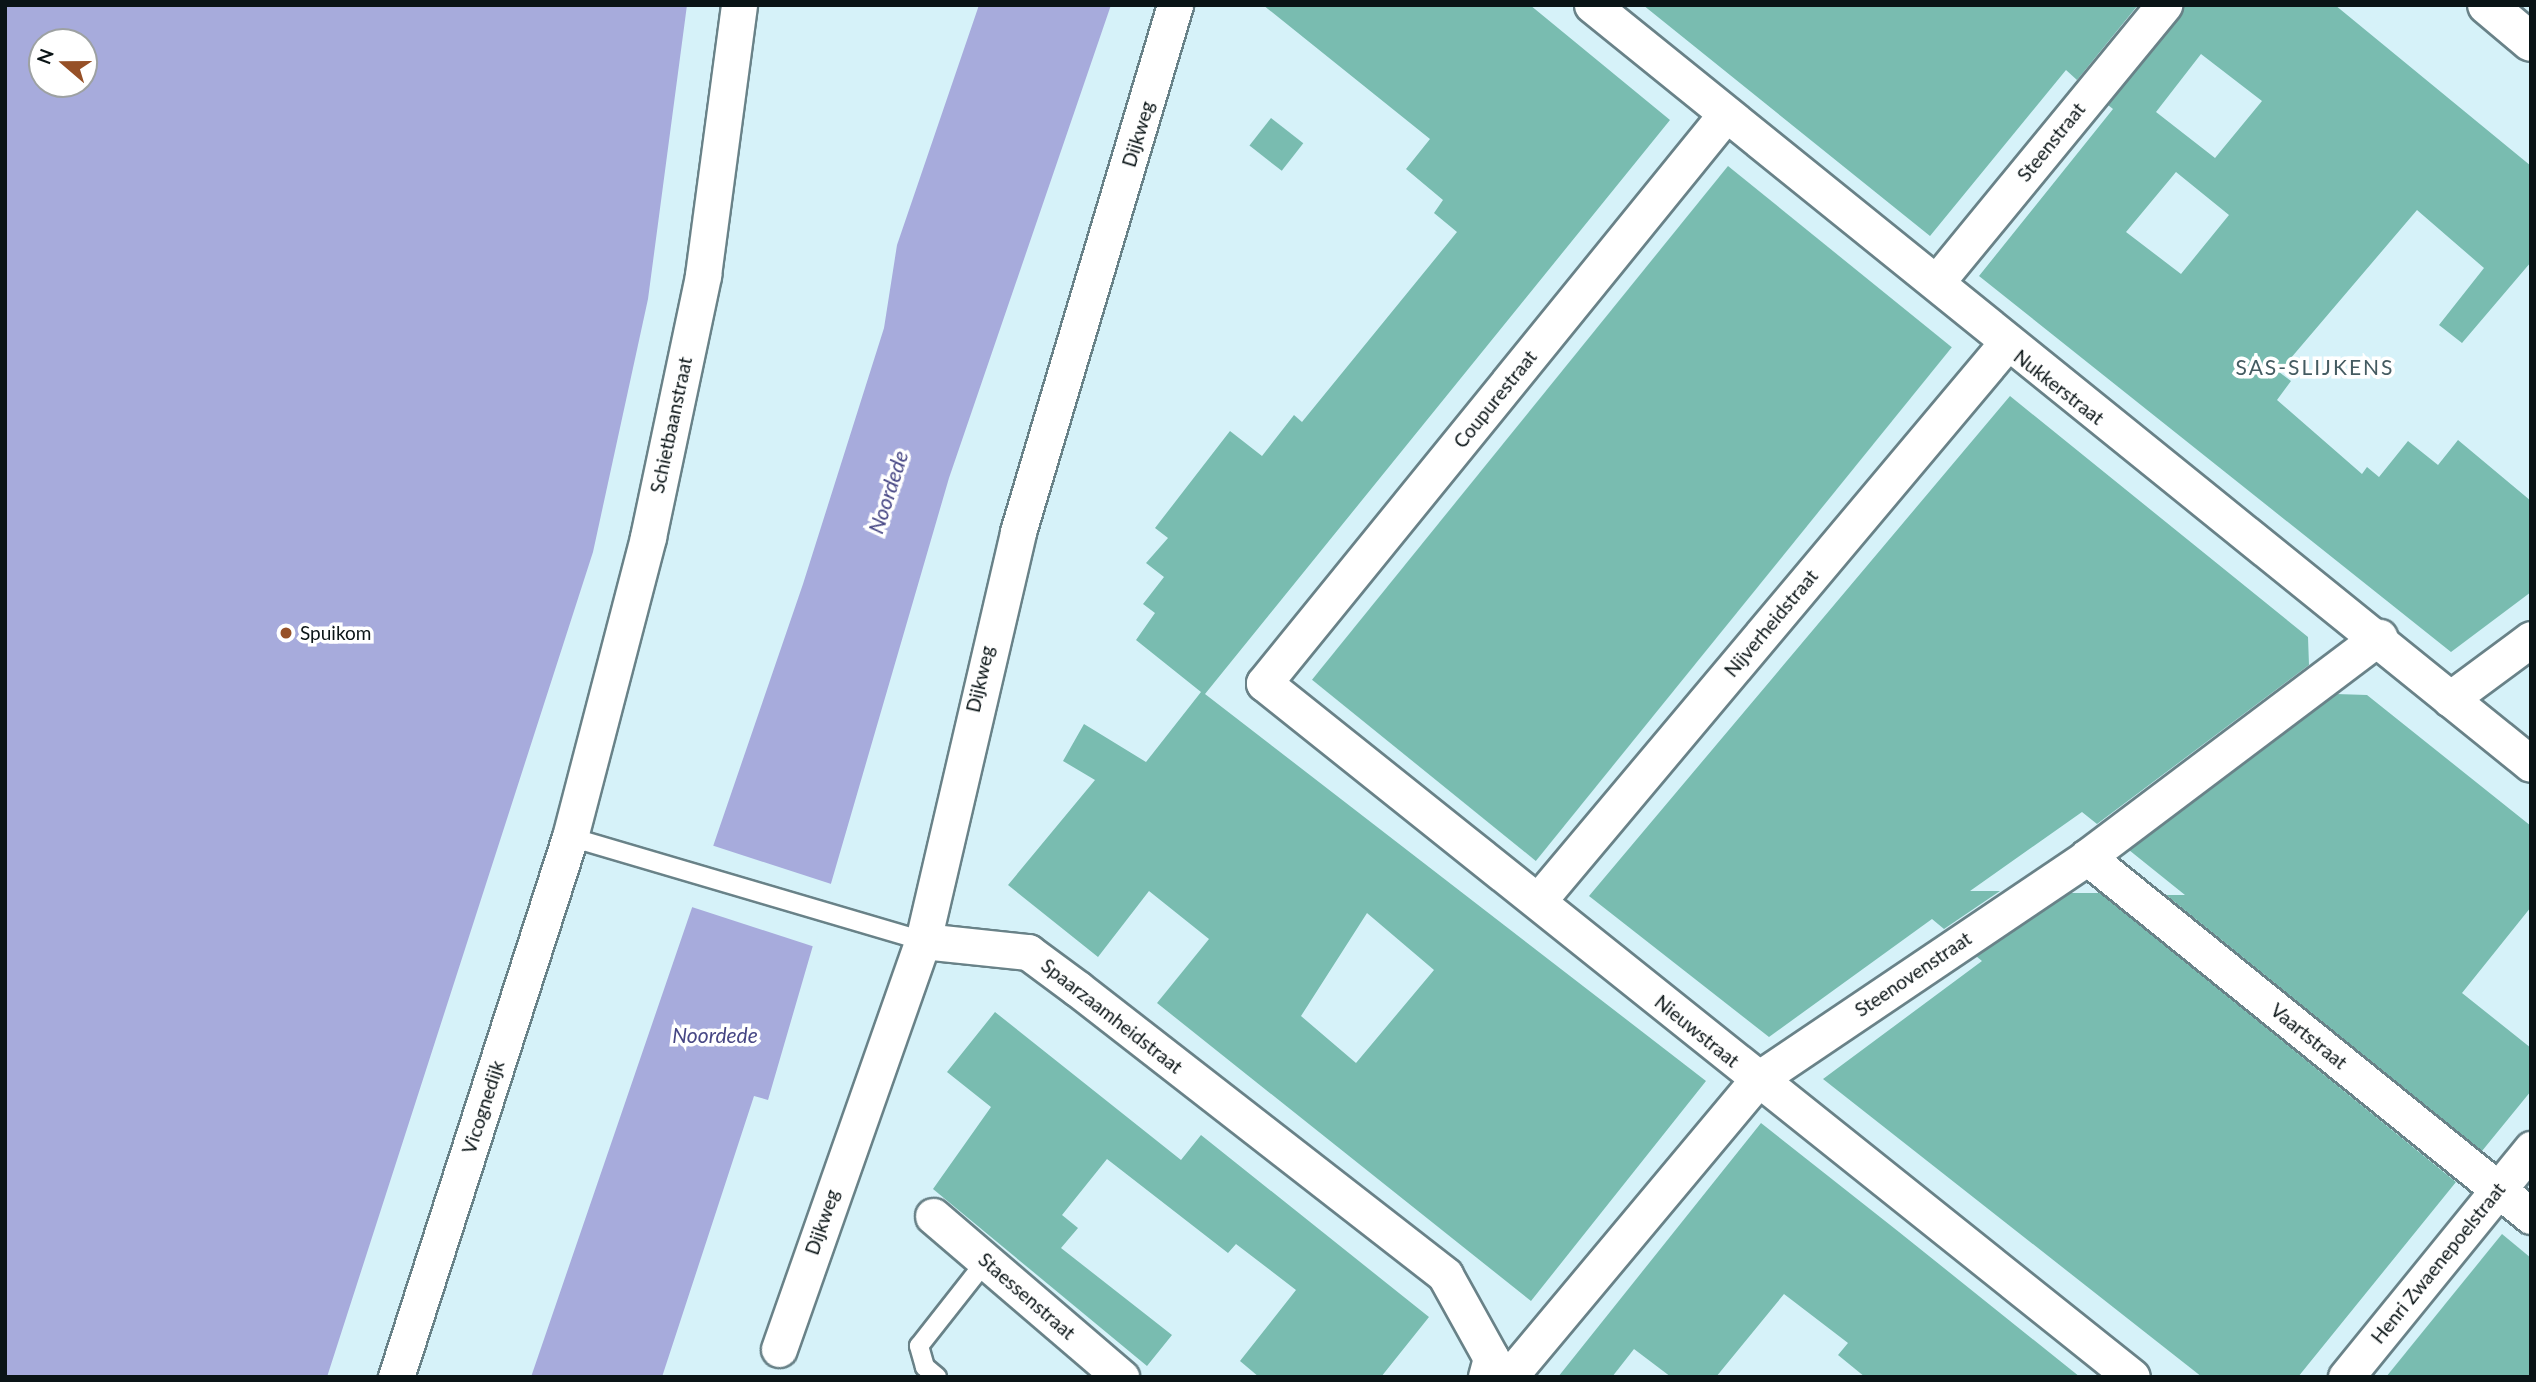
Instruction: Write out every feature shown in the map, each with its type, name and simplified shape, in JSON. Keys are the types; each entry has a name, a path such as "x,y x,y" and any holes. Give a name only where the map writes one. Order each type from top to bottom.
{"street":[{"name":"Schietbaanstraat","path":"570,837 648,537 703,275 739,5"},
{"name":"Dijkweg","path":"779,1349 923,941 1018,532 1175,5"},
{"name":"Nukkerstraat","path":"1592,5 1726,114 1939,279 2005,345 2379,637 2531,764"},
{"name":"Steenstraat","path":"1939,279 2164,5"},
{"path":"2487,5 2531,42"},
{"name":"Coupurestraat","path":"1264,683 1726,114"},
{"name":"Nijverheidstraat","path":"1538,901 2005,345"},
{"name":"Steenovenstraat","path":"1509,1377 1757,1080 2087,857 2379,637"},
{"path":"2450,699 2531,639"},
{"name":"Nieuwstraat","path":"1264,683 1757,1080 2132,1377"},
{"name":"Vicognedijk","path":"396,1377 570,837"},
{"name":"Vaartstraat","path":"2087,857 2531,1216"},
{"name":"Spaarzaamheidstraat","path":"923,941 1028,952 1078,989 1445,1275 1491,1358 1486,1377"},
{"name":"Henri Zwaenepoelstraat","path":"2346,1377 2531,1149"},
{"name":"Staessenstraat","path":"933,1216 1121,1377"}],"lane":[{"name":"Spaarzaamheidstraat","path":"570,837 860,927 923,941"},
{"path":"937,1377 925,1367 919,1346 986,1261"}],"water":[{"name":"Spuikom","path":"5,5 687,5 648,299 593,552 327,1377 5,1377"},
{"name":"Noordede","path":"979,5 1111,5 949,478 768,1100 754,1096 662,1377 531,1377 803,584 884,328 897,245"}],"pier":[{"path":"705,843 834,885 814,947 685,905"}],"building":[{"path":"1263,5 1530,5 1670,120 1205,694 1706,1081 1531,1301 1157,1003 1209,939 1149,891 1098,957 1008,885 1095,780 1063,761 1084,724 1146,762 1201,692 1136,640 1155,613 1143,604 1164,577 1146,563 1168,538 1155,528 1230,431 1262,456 1294,415 1302,422 1457,232 1434,213 1443,200 1406,169 1430,139","holes":["1367,913 1434,970 1356,1063 1301,1016"]},
{"path":"1643,5 2138,5 2077,80 2066,70 1930,236"},
{"path":"2184,5 2335,5 2531,166 2531,262 2462,343 2439,325 2484,268 2417,210 2279,372 2291,381 2277,400 2362,474 2367,467 2379,477 2408,441 2438,465 2458,440 2531,501 2531,592 2451,652 1979,276 2113,109 2108,105","holes":["2201,54 2262,101 2215,158 2156,112","2176,172 2229,215 2181,274 2126,232"]},
{"path":"1271,118 1303,143 1282,171 1249,146"},
{"path":"1728,166 1952,347 1536,861 1312,680"},
{"path":"2010,396 2308,637 2309,665 2097,824 2082,812 1970,891 2000,891 1944,929 1932,919 1769,1037 1589,896"},
{"path":"2336,694 2367,695 2531,826 2531,907 2462,993 2531,1048 2531,1091 2482,1151 2166,895 2185,895 2129,850"},
{"path":"2070,893 2100,893 2456,1182 2298,1377 2202,1377 1823,1079 1982,961 1976,956"},
{"path":"995,1012 1181,1160 1201,1135 1429,1317 1381,1377 1259,1377 1240,1361 1296,1290 1236,1244 1228,1253 1107,1159 1062,1215 1078,1228 1061,1248 1172,1335 1147,1366 933,1189 991,1107 947,1072"},
{"path":"1761,1123 2080,1377 1865,1377 1838,1355 1848,1343 1784,1294 1716,1377 1671,1377 1634,1349 1612,1377 1558,1377"},
{"path":"2502,1234 2531,1258 2531,1377 2386,1377"}],"place":[{"name":"Spuikom","path":"286,633"}],"district":[{"name":"SAS-SLIJKENS","path":"2315,367"}]}
